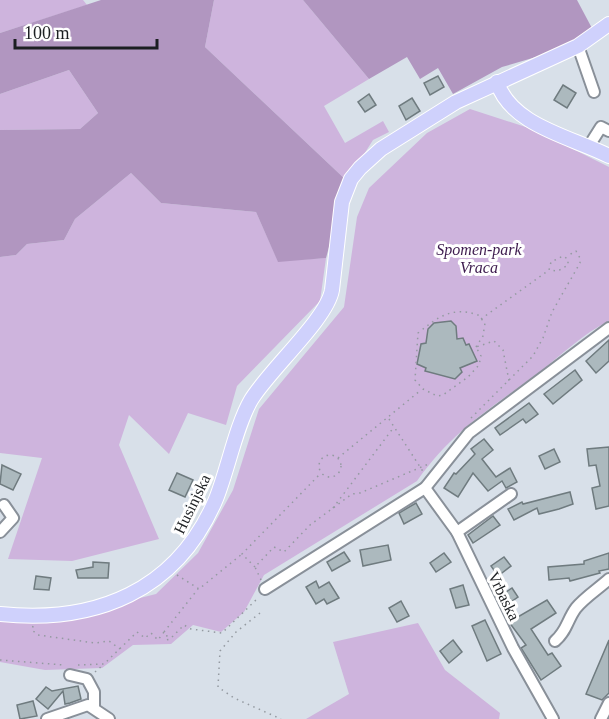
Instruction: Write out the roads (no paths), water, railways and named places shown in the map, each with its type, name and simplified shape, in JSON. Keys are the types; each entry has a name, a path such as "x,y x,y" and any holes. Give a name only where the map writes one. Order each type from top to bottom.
{"main road":[{"path":"609,24 578,46 497,82 504,98 526,118 609,156"},
{"name":"Husinjska","path":"0,614 34,617 98,607 144,589 182,557 211,509 250,402 279,362 319,316 330,298 342,202 351,179 381,149 456,102 497,82"}],"street":[{"path":"578,46 594,92"},
{"path":"589,146 601,127 609,130"},
{"path":"265,589 425,488 440,466 478,425 609,328"},
{"name":"Vrbaska","path":"425,488 457,532 513,648 553,719"},
{"path":"457,532 511,494"},
{"path":"0,532 13,518 4,505"},
{"path":"555,640 566,631 575,610 609,579"},
{"path":"69,670 87,679 94,692 94,707"},
{"path":"601,719 609,703"},
{"path":"47,719 88,705 109,719"}],"park label":[{"name":"Spomen-park Vraca","path":"479,258"}]}
